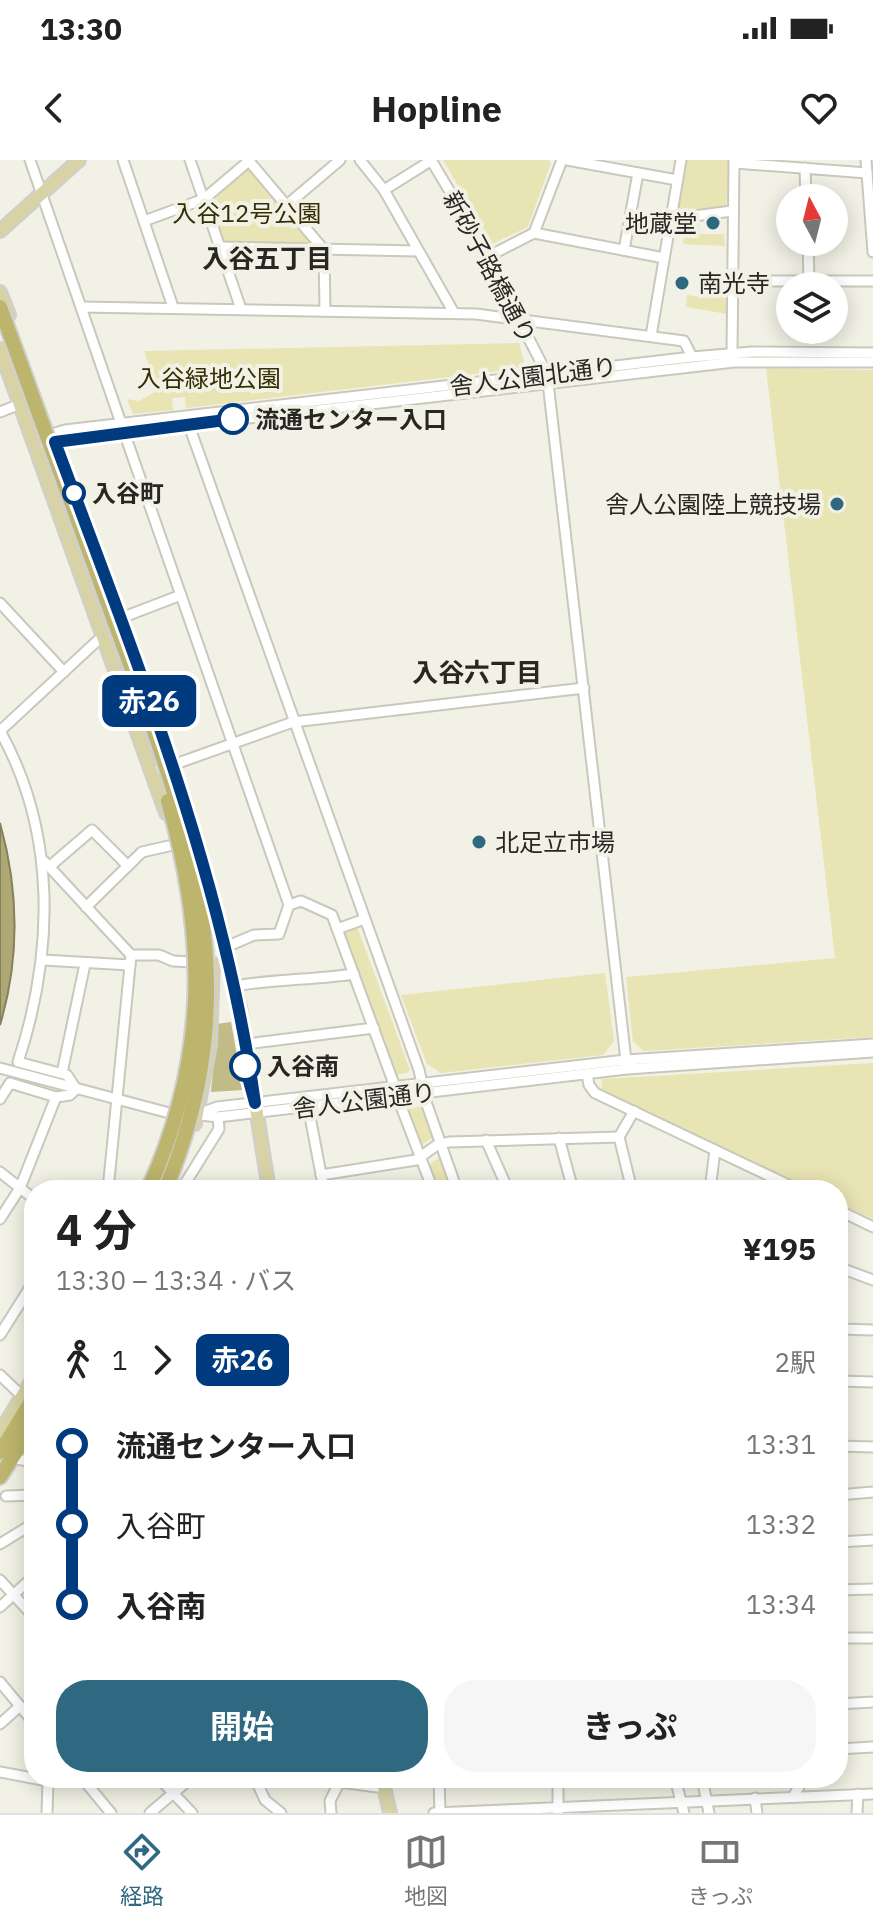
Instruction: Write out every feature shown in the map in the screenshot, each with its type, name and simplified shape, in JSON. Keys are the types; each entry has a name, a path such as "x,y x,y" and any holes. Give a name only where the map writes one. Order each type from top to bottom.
{"highway":[{"path":"0,307 167,769 197,872 208,959 205,1042 194,1105 171,1180"},
{"path":"0,333 164,787 187,875 197,959 193,1039 182,1097 149,1180"},
{"path":"0,1440 24,1402"},
{"path":"0,1452 24,1411"},
{"path":"0,1466 24,1414"},
{"path":"0,1477 24,1439"}],"main road":[{"path":"0,231 79,160"},
{"path":"0,292 172,765 235,986 267,1180"},
{"path":"0,349 153,772 183,882 191,962 188,1039 172,1115 149,1180"},
{"path":"172,1180 198,1114 210,1045 213,963 201,866"},
{"path":"191,962 213,963 225,974 256,1107"},
{"path":"0,1432 24,1408"},
{"path":"3,1490 24,1446"},
{"path":"385,1788 390,1813"}],"street":[{"path":"30,160 289,905 279,934 254,935 226,947"},
{"path":"123,160 173,307"},
{"path":"190,160 241,309"},
{"path":"144,221 204,199 249,160 324,250 325,311"},
{"path":"287,205 340,160"},
{"path":"360,160 384,190 454,313"},
{"path":"384,190 432,160"},
{"name":"新砂子路橋通り","path":"432,160 487,257 547,378"},
{"path":"534,233 564,160 677,180"},
{"path":"651,336 681,160"},
{"path":"866,160 873,252"},
{"path":"732,353 734,162 867,173"},
{"path":"805,168 806,184"},
{"path":"624,250 638,173"},
{"path":"671,219 732,211"},
{"path":"487,257 534,233 664,258"},
{"path":"220,247 418,251"},
{"path":"732,281 776,281"},
{"path":"848,281 873,281"},
{"path":"81,307 454,313 517,318 684,341 692,357"},
{"name":"舎人公園北通り","path":"35,445 45,446 54,438 123,428 547,378 692,357 732,353 873,353"},
{"name":"舎人公園北通り","path":"547,378 734,362 873,362"},
{"path":"547,378 627,1065"},
{"path":"0,412 20,404"},
{"path":"187,420 424,1088 453,1180"},
{"path":"121,618 181,595"},
{"path":"0,603 64,672"},
{"path":"105,638 0,731 29,795 46,864 131,960 109,1180"},
{"path":"153,772 293,722 584,688"},
{"path":"76,1089 74,1083 62,1073 18,1062 35,1007 43,960 41,875 46,864 92,830 128,866"},
{"path":"86,907 142,852 173,845"},
{"path":"289,905 301,901 332,915 429,1180"},
{"path":"337,929 362,920"},
{"path":"43,960 85,964 159,955 191,962"},
{"path":"62,1073 85,964"},
{"path":"235,986 267,981 305,982 354,974"},
{"path":"246,1044 374,1028"},
{"name":"舎人公園通り","path":"198,1114 218,1117 256,1107 627,1065 873,1044"},
{"name":"舎人公園通り","path":"424,1088 587,1074 627,1065 873,1052"},
{"path":"2,1068 172,1115 198,1114"},
{"path":"587,1074 591,1090 776,1180"},
{"path":"0,1099 10,1083 56,1097 70,1095 76,1089"},
{"name":"舎人公園通り","path":"198,1114 217,1107 308,1106 396,1091"},
{"path":"0,1219 20,1188 56,1097"},
{"path":"308,1106 322,1180"},
{"path":"630,1180 619,1137 634,1111"},
{"path":"187,1180 219,1129 218,1117"},
{"path":"321,1175 420,1158 440,1144 619,1137"},
{"path":"559,1138 570,1180"},
{"path":"486,1140 504,1180"},
{"path":"711,1180 715,1150"},
{"path":"0,1172 24,1191"},
{"path":"848,1215 873,1227"},
{"path":"848,1271 873,1280"},
{"path":"0,1335 24,1297"},
{"path":"848,1329 873,1330"},
{"path":"0,1375 24,1398"},
{"path":"848,1381 873,1382"},
{"path":"848,1446 873,1447"},
{"path":"16,1459 24,1460"},
{"path":"3,1490 24,1493"},
{"path":"848,1494 873,1492"},
{"path":"0,1544 24,1529"},
{"path":"848,1541 873,1540"},
{"path":"0,1580 24,1607"},
{"path":"0,1607 24,1585"},
{"path":"848,1590 873,1589"},
{"path":"848,1638 873,1638"},
{"path":"0,1682 24,1711"},
{"path":"848,1703 873,1702"},
{"path":"0,1724 20,1706"},
{"path":"848,1748 873,1747"},
{"path":"0,1772 24,1776"},
{"path":"47,1813 48,1788"},
{"path":"90,1788 111,1813"},
{"path":"170,1788 192,1813"},
{"path":"150,1813 179,1788"},
{"path":"260,1788 265,1800 281,1813"},
{"path":"331,1813 330,1801 336,1788"},
{"path":"439,1788 438,1813 873,1794"},
{"path":"558,1788 558,1809"},
{"path":"678,1788 684,1813"},
{"path":"704,1788 709,1813"},
{"path":"793,1797 798,1788"},
{"path":"857,1813 858,1794"},
{"path":"755,1798 757,1813"},
{"path":"649,1802 649,1813"}],"green space":[{"path":"443,160 548,160 551,163 528,227 492,244"},
{"path":"685,160 729,160 726,209 680,215 676,211"},
{"name":"入谷12号公園","path":"247,169 252,169 314,240 312,246 225,244 222,241 209,204"},
{"path":"698,219 700,234 724,234 725,246 683,244 687,221"},
{"path":"702,288 725,291 727,314 686,307 687,295 701,297"},
{"name":"入谷緑地公園","path":"519,343 524,361 517,369 186,408 185,397 172,398 173,410 133,414 127,399 139,401 158,390 144,351"},
{"path":"766,368 873,370 873,1037 644,1051 633,1042 626,977 835,958"},
{"path":"357,926 410,1070 407,1073 394,1075 343,932"},
{"path":"605,973 614,1041 603,1055 441,1073 427,1064 401,995"},
{"path":"873,1063 873,1219 848,1208 848,1180 790,1180 601,1090 602,1079"},
{"path":"423,1106 434,1137 420,1146 406,1109"},
{"path":"441,1156 450,1180 433,1180 427,1166"}],"shaded area":[{"path":"0,823 11,874 15,924 11,975 0,1025"},
{"path":"231,1022 243,1090 211,1092 217,1024"}],"bus line":[{"name":"赤26","path":"233,419 55,442 121,618 182,797 226,947 255,1103 245,1066"}],"place":[{"name":"地蔵堂","path":"713,223"},
{"name":"南光寺","path":"682,283"},
{"name":"流通センター入口","path":"233,419"},
{"name":"入谷町","path":"74,493"},
{"name":"舎人公園陸上競技場","path":"837,504"},
{"name":"北足立市場","path":"479,842"},
{"name":"入谷南","path":"245,1066"}],"district":[{"name":"入谷五丁目","path":"267,258"},
{"name":"入谷六丁目","path":"477,672"}]}
